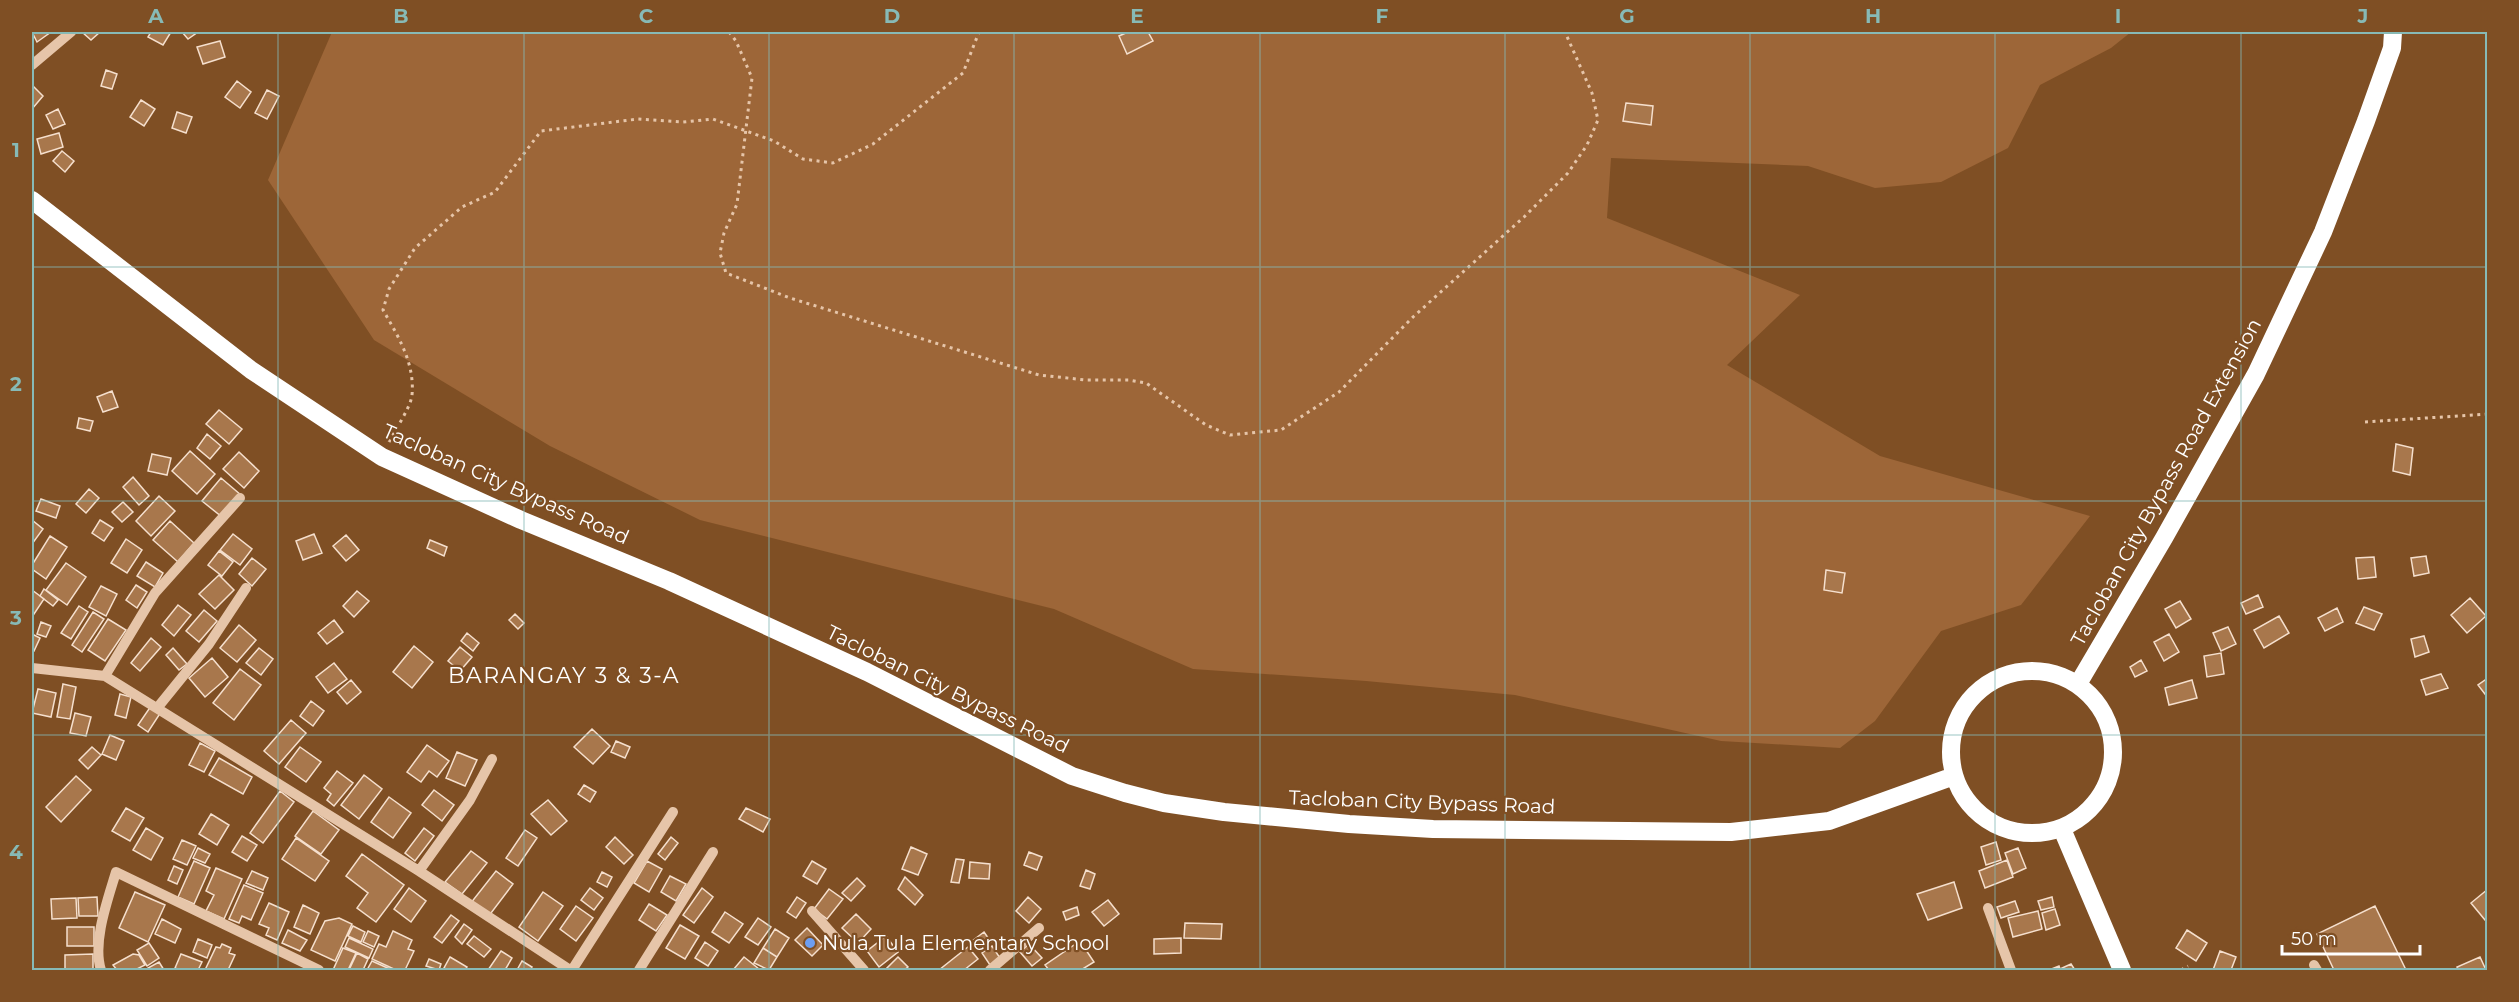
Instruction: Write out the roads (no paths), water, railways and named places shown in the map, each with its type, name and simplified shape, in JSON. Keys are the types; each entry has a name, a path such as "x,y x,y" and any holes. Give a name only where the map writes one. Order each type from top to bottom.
{"highway":[{"name":"Tacloban City Bypass Road Extension","path":"2078,684 2164,538 2256,374 2323,232 2392,48 2393,32"},
{"name":"Tacloban City Bypass Road","path":"32,200 251,370 382,457 521,520 669,581 867,672 1072,776 1164,803 1278,819 1433,829 1731,832 1829,821 1954,776"},
{"path":"2031,670 2056,674 2078,684 2099,705 2111,732 2114,761 2105,790 2087,813 2062,829 2035,835 2009,831 1984,820 1966,800 1954,776 1950,751 1954,726 1966,704 1984,686 2006,675 2031,670"},
{"path":"2062,829 2122,970"}],"street":[{"path":"32,65 71,32"},
{"path":"105,676 155,593 240,498"},
{"path":"158,707 209,644 246,588"},
{"path":"32,668 105,676 419,871 571,970 673,812"},
{"path":"419,871 470,800 492,759"},
{"path":"639,970 713,852"},
{"path":"101,970 98,960 104,913 116,872 319,970"},
{"path":"1988,908 2011,970"},
{"path":"812,911 864,970"},
{"path":"990,970 1039,928"}],"place":[{"name":"Nula Tula Elementary School","path":"810,943"}],"district":[{"name":"BARANGAY 3 & 3-A","path":"564,675"}]}
